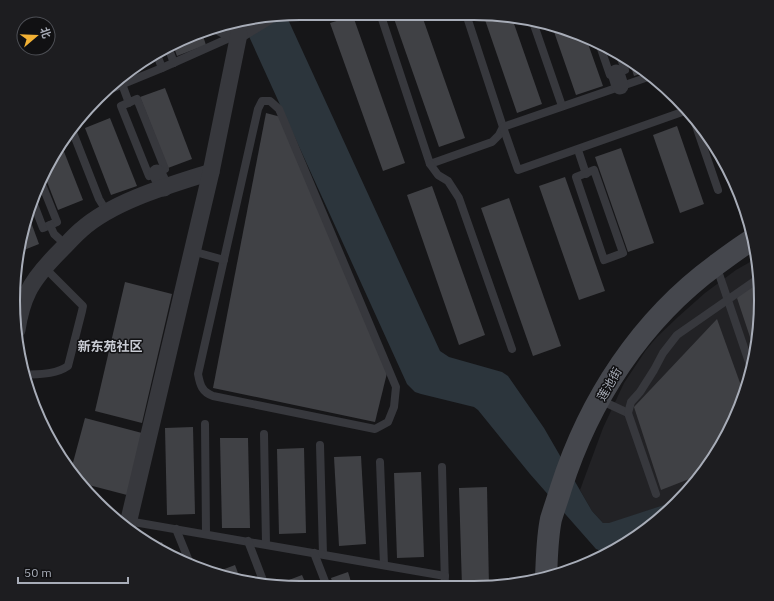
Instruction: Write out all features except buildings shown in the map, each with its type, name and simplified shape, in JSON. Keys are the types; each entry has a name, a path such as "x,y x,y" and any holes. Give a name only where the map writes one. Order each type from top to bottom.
{"main road":[{"name":"莲池街","path":"546,571 549,532 552,518 571,458 583,429 624,358 642,335 679,295 698,278 748,243"}],"street":[{"path":"226,30 235,35 258,23"},
{"path":"128,521 211,172 239,34"},
{"path":"20,295 28,292 45,268 81,229 107,212 137,198 160,180 211,172"}],"lane":[{"path":"382,20 430,164 438,175 448,182 459,198 512,348"},
{"path":"468,20 518,170 681,112"},
{"path":"535,27 562,106"},
{"path":"124,83 239,34"},
{"path":"602,51 610,76 618,80"},
{"path":"170,52 174,62"},
{"path":"159,59 162,68"},
{"path":"618,80 625,70 623,63"},
{"path":"430,164 492,142 499,135 503,127 562,106 618,80 643,77"},
{"path":"122,85 129,102"},
{"path":"137,99 165,169 160,180 149,176 121,106 129,102 137,99"},
{"path":"262,101 270,101 279,109 396,387 394,407 388,422 375,429 206,394 200,387 198,374 224,260 258,109 262,101"},
{"path":"699,134 718,190"},
{"path":"74,135 99,199 107,212"},
{"path":"578,150 586,174"},
{"path":"594,170 623,253 604,260 576,177 586,174 594,170"},
{"path":"36,209 43,228 57,222 43,188"},
{"path":"50,225 54,234 66,245"},
{"path":"192,251 224,260"},
{"path":"716,265 748,359"},
{"path":"30,374 56,372 63,370 68,366 83,306 45,268"},
{"path":"656,494 628,413 632,402 651,375 663,353 677,335 753,282"},
{"path":"599,400 628,413"},
{"path":"205,424 206,534"},
{"path":"264,434 266,544"},
{"path":"320,446 323,554"},
{"path":"380,462 384,565"},
{"path":"442,467 445,581"},
{"path":"132,525 176,529 445,576"},
{"path":"176,529 188,557"},
{"path":"248,541 262,579"},
{"path":"314,553 325,581"}],"shaded area":[{"path":"289,21 440,351 449,357 502,372 508,376 544,428 592,511 603,523 609,523 666,504 629,534 600,551 596,549 530,474 478,410 474,407 415,392 407,384 244,26 264,22"},
{"path":"752,261 754,300 752,337 749,355 739,391 725,425 707,456 696,471 666,505 608,524 603,523 592,511 580,490 603,428 624,383 646,350 657,337 705,293 736,270"},
{"path":"588,557 564,566 564,565"}],"district":[{"name":"新东苑社区","path":"110,346"}]}
